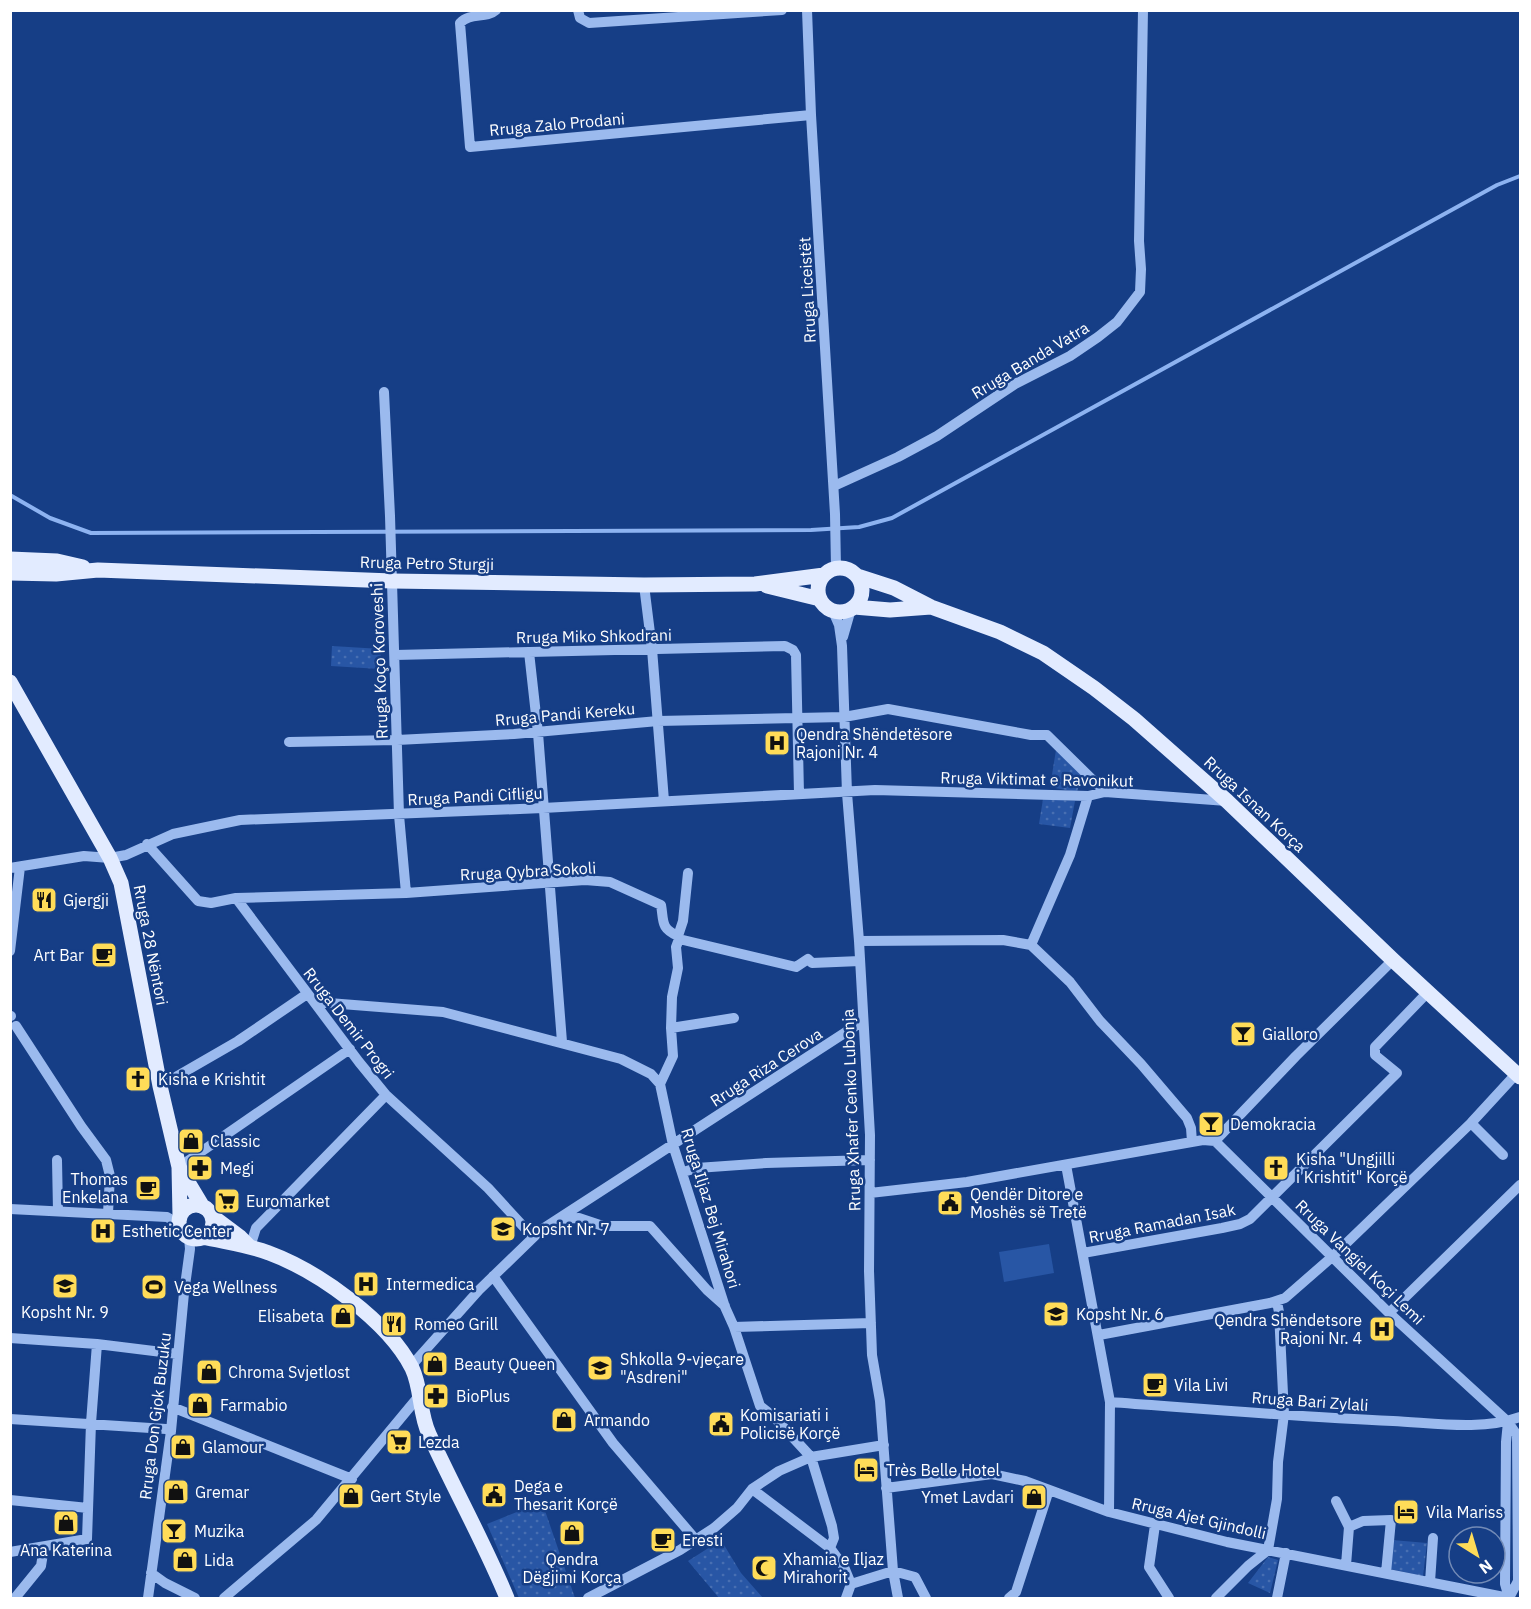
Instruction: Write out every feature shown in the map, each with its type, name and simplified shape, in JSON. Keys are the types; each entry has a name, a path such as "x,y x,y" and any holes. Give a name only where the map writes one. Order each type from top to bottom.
{"main road":[{"name":"Rruga Petro Sturgji","path":"10,559 57,561 98,570"},
{"path":"832,566 850,570 857,576 862,592 852,608 842,612 833,611 825,606 820,599 818,586 832,566"},
{"name":"Rruga Petro Sturgji","path":"755,584 832,566"},
{"name":"Rruga Petro Sturgji","path":"10,573 56,574 98,570 392,580 644,585 755,584 820,599"},
{"name":"Rruga Isnan Korça","path":"857,576 894,588 931,607 1000,632 1043,653 1067,668 1134,719 1227,801 1393,960 1519,1075"},
{"name":"Rruga Isnan Korça","path":"852,608 890,610 931,607"},
{"name":"Rruga 28 Nëntori","path":"10,682 110,858 121,883 160,1086 179,1167 180,1220"},
{"name":"Rruga 28 Nëntori","path":"179,1167 208,1211 250,1247"},
{"path":"194,1205 208,1211 213,1224 210,1232 196,1237 181,1229 180,1220 186,1209 194,1205"},
{"name":"Rruga 28 Nëntori","path":"196,1237 250,1247 270,1253 299,1267 324,1280 346,1296 391,1338 411,1366 417,1380 424,1424 507,1599"}],"street":[{"name":"Rruga Zalo Prodani","path":"496,10 493,14 468,17 460,23 470,147 811,115"},
{"path":"578,10 580,18 589,22 782,10"},
{"name":"Rruga Liceistët","path":"807,10 811,115 834,486 832,566"},
{"name":"Rruga Banda Vatra","path":"834,486 898,457 1015,384 1070,356 1117,322 1140,292 1143,10"},
{"name":"Rruga Koço Koroveshi","path":"384,392 399,814 406,893"},
{"path":"644,585 652,649 664,801"},
{"name":"Rruga Xhafer Cenko Lubonja","path":"842,646 845,627 852,608"},
{"name":"Rruga Xhafer Cenko Lubonja","path":"833,611 839,625 842,646 847,793 859,941 870,1161 872,1355 880,1401 892,1571 898,1599"},
{"name":"Rruga Miko Shkodrani","path":"395,655 785,646 793,650 796,655 797,718"},
{"path":"529,652 538,733 562,1042"},
{"name":"Rruga Pandi Kereku","path":"289,742 397,740 538,733 658,721 844,717 888,709 1032,735 1047,735 1106,792"},
{"path":"797,718 799,794"},
{"name":"Rruga Viktimat e Ravonikut","path":"847,793 886,790 1088,796 1106,792 1227,801"},
{"name":"Rruga Pandi Cifligu","path":"110,858 126,855 173,834 240,820 847,793"},
{"path":"1031,945 1070,855 1088,796"},
{"path":"147,844 198,901 211,903 236,898"},
{"path":"10,951 15,867 84,856 110,858"},
{"path":"316,1002 444,1012 621,1059 644,1069 660,1084 673,1056 671,1028 672,997 678,968 676,947 683,921 688,873"},
{"name":"Rruga Qybra Sokoli","path":"236,898 406,893 585,880 610,882 660,905 663,925 668,932 679,937"},
{"name":"Rruga Demir Progri","path":"236,898 386,1095 488,1188 533,1237"},
{"path":"679,937 796,967 808,959 812,963 860,961"},
{"path":"859,941 1003,940 1031,945 1070,982 1100,1021 1141,1064 1187,1118 1191,1128 1192,1142"},
{"path":"870,1193 967,1182 1203,1140 1215,1141 1296,1056 1393,960"},
{"name":"Rruga Ramadan Isak","path":"1083,1253 1240,1224 1250,1219 1396,1073 1375,1055 1375,1047 1428,992"},
{"path":"160,1086 238,1041 307,994"},
{"path":"671,1028 734,1018"},
{"path":"12,1019 81,1126 106,1160 110,1176 108,1214"},
{"name":"Rruga Riza Cerova","path":"411,1366 493,1276 533,1237 863,1022"},
{"path":"179,1167 350,1049"},
{"path":"1098,1335 1277,1302 1285,1298 1332,1257 1519,1075"},
{"name":"Rruga Iljaz Bej Mirahori","path":"660,1084 673,1145 725,1307 735,1327 760,1406 781,1424 811,1457"},
{"path":"250,1247 256,1228 386,1095"},
{"path":"1471,1123 1503,1155"},
{"name":"Rruga Vangjel Koçi Lemi","path":"1215,1141 1389,1313 1508,1422"},
{"path":"57,1160 58,1211"},
{"path":"683,1172 697,1168 766,1163 870,1161"},
{"path":"1066,1165 1110,1402 1109,1512"},
{"path":"1389,1313 1521,1185"},
{"path":"10,1209 167,1217 180,1220"},
{"path":"556,1220 579,1218 603,1226 650,1226 725,1307"},
{"name":"Rruga Don Gjok Buzuku","path":"148,1599 171,1431 184,1293 190,1249 196,1237"},
{"path":"493,1276 614,1443 696,1540"},
{"path":"1216,1599 1248,1566 1268,1550 1277,1499 1278,1462 1284,1414 1277,1302"},
{"path":"735,1327 871,1323"},
{"path":"10,1338 97,1344 178,1354"},
{"path":"10,1552 87,1539 91,1423 97,1344"},
{"path":"224,1599 316,1520 419,1396"},
{"name":"Rruga Bari Zylali","path":"1110,1402 1471,1425 1508,1422 1521,1418"},
{"path":"172,1407 352,1479"},
{"path":"10,1419 91,1423 171,1431"},
{"path":"1508,1422 1504,1584 1509,1599"},
{"path":"588,1599 714,1528 737,1508 752,1489 779,1471 811,1457 884,1445"},
{"path":"811,1457 832,1526 834,1538 830,1548"},
{"name":"Rruga Ajet Gjindolli","path":"886,1488 992,1474 1025,1481 1109,1512 1155,1525 1509,1599"},
{"path":"752,1489 830,1548 844,1567 851,1584 846,1599"},
{"path":"1008,1599 1016,1592 1049,1490"},
{"path":"10,1500 88,1508"},
{"path":"1336,1501 1349,1527 1346,1565"},
{"path":"1349,1527 1363,1521 1391,1520 1386,1573"},
{"path":"1155,1525 1149,1567 1169,1599"},
{"path":"1430,1582 1433,1538"},
{"path":"15,1599 41,1566 44,1547"},
{"path":"1277,1599 1286,1553"},
{"path":"851,1584 892,1571 915,1577 926,1599"},
{"path":"151,1573 195,1599"}],"shaded area":[{"path":"332,646 381,649 380,669 331,666"},
{"path":"1056,750 1082,776 1077,792 1050,787"},
{"path":"1043,799 1075,801 1070,828 1039,824"},
{"path":"1049,1244 1054,1273 1004,1282 999,1252"},
{"path":"542,1502 575,1598 519,1598 487,1524"},
{"path":"721,1540 741,1573 763,1598 719,1598 688,1561"},
{"path":"1392,1540 1427,1543 1423,1576 1390,1569"},
{"path":"1268,1557 1278,1560 1270,1593 1248,1583"}],"waterway":[{"path":"10,495 50,518 91,533 811,530 859,527 892,518 1497,185 1520,176"}],"place":[{"name":"Qendra Shëndetësore Rajoni Nr. 4","path":"777,743"},
{"name":"Gjergji","path":"44,900"},
{"name":"Art Bar","path":"104,955"},
{"name":"Gialloro","path":"1243,1034"},
{"name":"Kisha e Krishtit","path":"138,1079"},
{"name":"Demokracia","path":"1211,1124"},
{"name":"Classic","path":"191,1141"},
{"name":"Megi","path":"200,1168"},
{"name":"Kisha \"Ungjilli i Krishtit\" Korçë","path":"1276,1168"},
{"name":"Thomas Enkelana","path":"148,1188"},
{"name":"Euromarket","path":"227,1201"},
{"name":"Qendër Ditore e Moshës së Tretë","path":"950,1203"},
{"name":"Kopsht Nr. 7","path":"503,1229"},
{"name":"Esthetic Center","path":"103,1231"},
{"name":"Intermedica","path":"366,1284"},
{"name":"Kopsht Nr. 9","path":"65,1286"},
{"name":"Vega Wellness","path":"154,1287"},
{"name":"Kopsht Nr. 6","path":"1056,1314"},
{"name":"Elisabeta","path":"343,1316"},
{"name":"Romeo Grill","path":"394,1324"},
{"name":"Qendra Shëndetsore Rajoni Nr. 4","path":"1382,1329"},
{"name":"Beauty Queen","path":"435,1364"},
{"name":"Shkolla 9-vjeçare \"Asdreni\"","path":"600,1368"},
{"name":"Chroma Svjetlost","path":"209,1372"},
{"name":"Vila Livi","path":"1155,1385"},
{"name":"BioPlus","path":"436,1396"},
{"name":"Farmabio","path":"200,1405"},
{"name":"Armando","path":"564,1420"},
{"name":"Komisariati i Policisë Korçë","path":"721,1424"},
{"name":"Lezda","path":"399,1442"},
{"name":"Glamour","path":"183,1447"},
{"name":"Très Belle Hotel","path":"866,1470"},
{"name":"Gremar","path":"176,1492"},
{"name":"Dega e Thesarit Korçë","path":"494,1495"},
{"name":"Gert Style","path":"351,1496"},
{"name":"Ymet Lavdari","path":"1034,1497"},
{"name":"Vila Mariss","path":"1406,1512"},
{"name":"Ana Katerina","path":"66,1523"},
{"name":"Muzika","path":"174,1531"},
{"name":"Qendra Dëgjimi Korça","path":"572,1533"},
{"name":"Eresti","path":"663,1540"},
{"name":"Lida","path":"185,1560"},
{"name":"Xhamia e Iljaz Mirahorit","path":"764,1568"}]}
